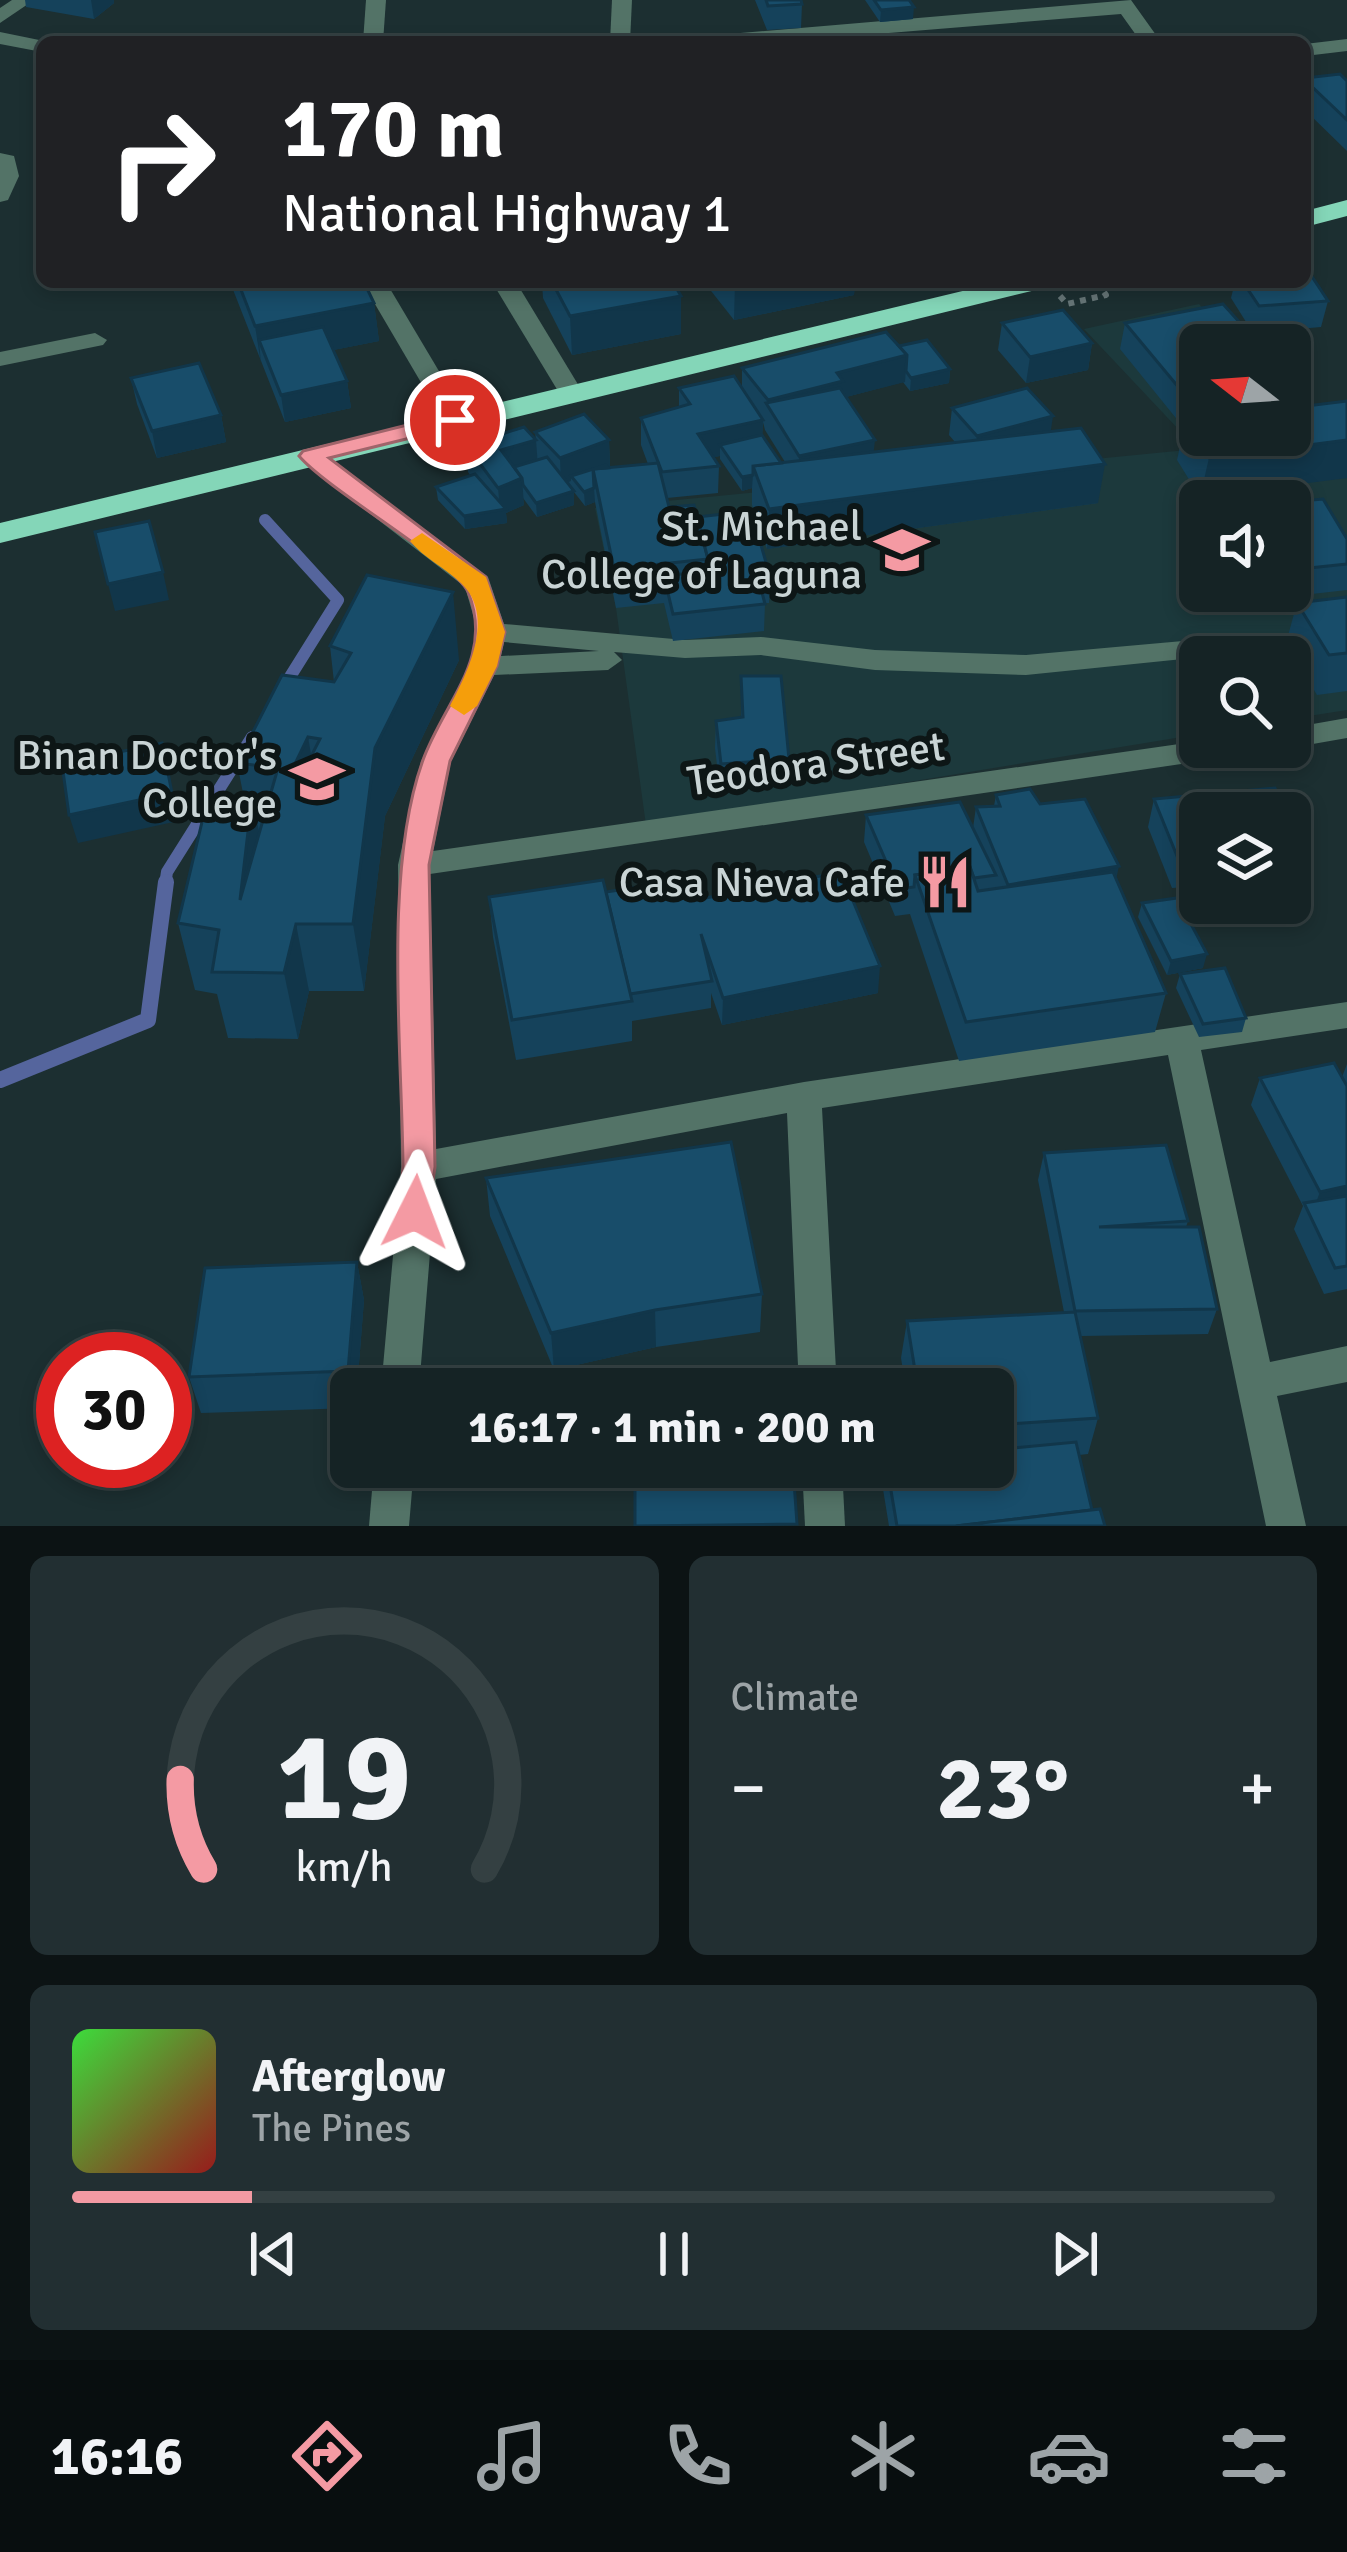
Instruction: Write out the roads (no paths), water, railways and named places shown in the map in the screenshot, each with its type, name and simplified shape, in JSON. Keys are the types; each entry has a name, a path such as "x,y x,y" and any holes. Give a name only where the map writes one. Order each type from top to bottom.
{"highway":[{"path":"1311,217 1347,208"},
{"path":"0,533 1008,288"}],"street":[{"path":"0,17 24,0"},
{"path":"374,36 376,0"},
{"path":"620,36 622,0"},
{"path":"771,36 1123,4 1146,36"},
{"path":"0,38 36,45"},
{"path":"1311,49 1347,45"},
{"path":"0,159 6,161 8,176 0,195"},
{"path":"378,288 455,420"},
{"path":"509,288 570,391"},
{"path":"0,359 95,340"},
{"path":"311,456 478,583 492,632 484,666 436,761 414,865 419,1167 402,1368"},
{"path":"492,632 685,649 761,646 875,661 1027,665 1179,650"},
{"path":"484,666 650,658"},
{"path":"1311,734 1347,728"},
{"name":"Teodora Street","path":"414,865 1179,754"},
{"path":"419,1167 804,1096 1347,1015"},
{"path":"1182,1043 1286,1526"},
{"path":"804,1096 817,1368"},
{"path":"1252,1383 1347,1364"},
{"path":"389,1526 392,1488"},
{"path":"823,1488 825,1526"}],"waterway":[{"path":"265,520 338,600 283,688"},
{"path":"165,885 167,872 252,737"},
{"path":"0,1080 148,1020 166,882"}],"place":[{"name":"St. Michael College of Laguna","path":"902,550"},
{"name":"Binan Doctor's College","path":"317,779"},
{"name":"Casa Nieva Cafe","path":"945,882"}]}
